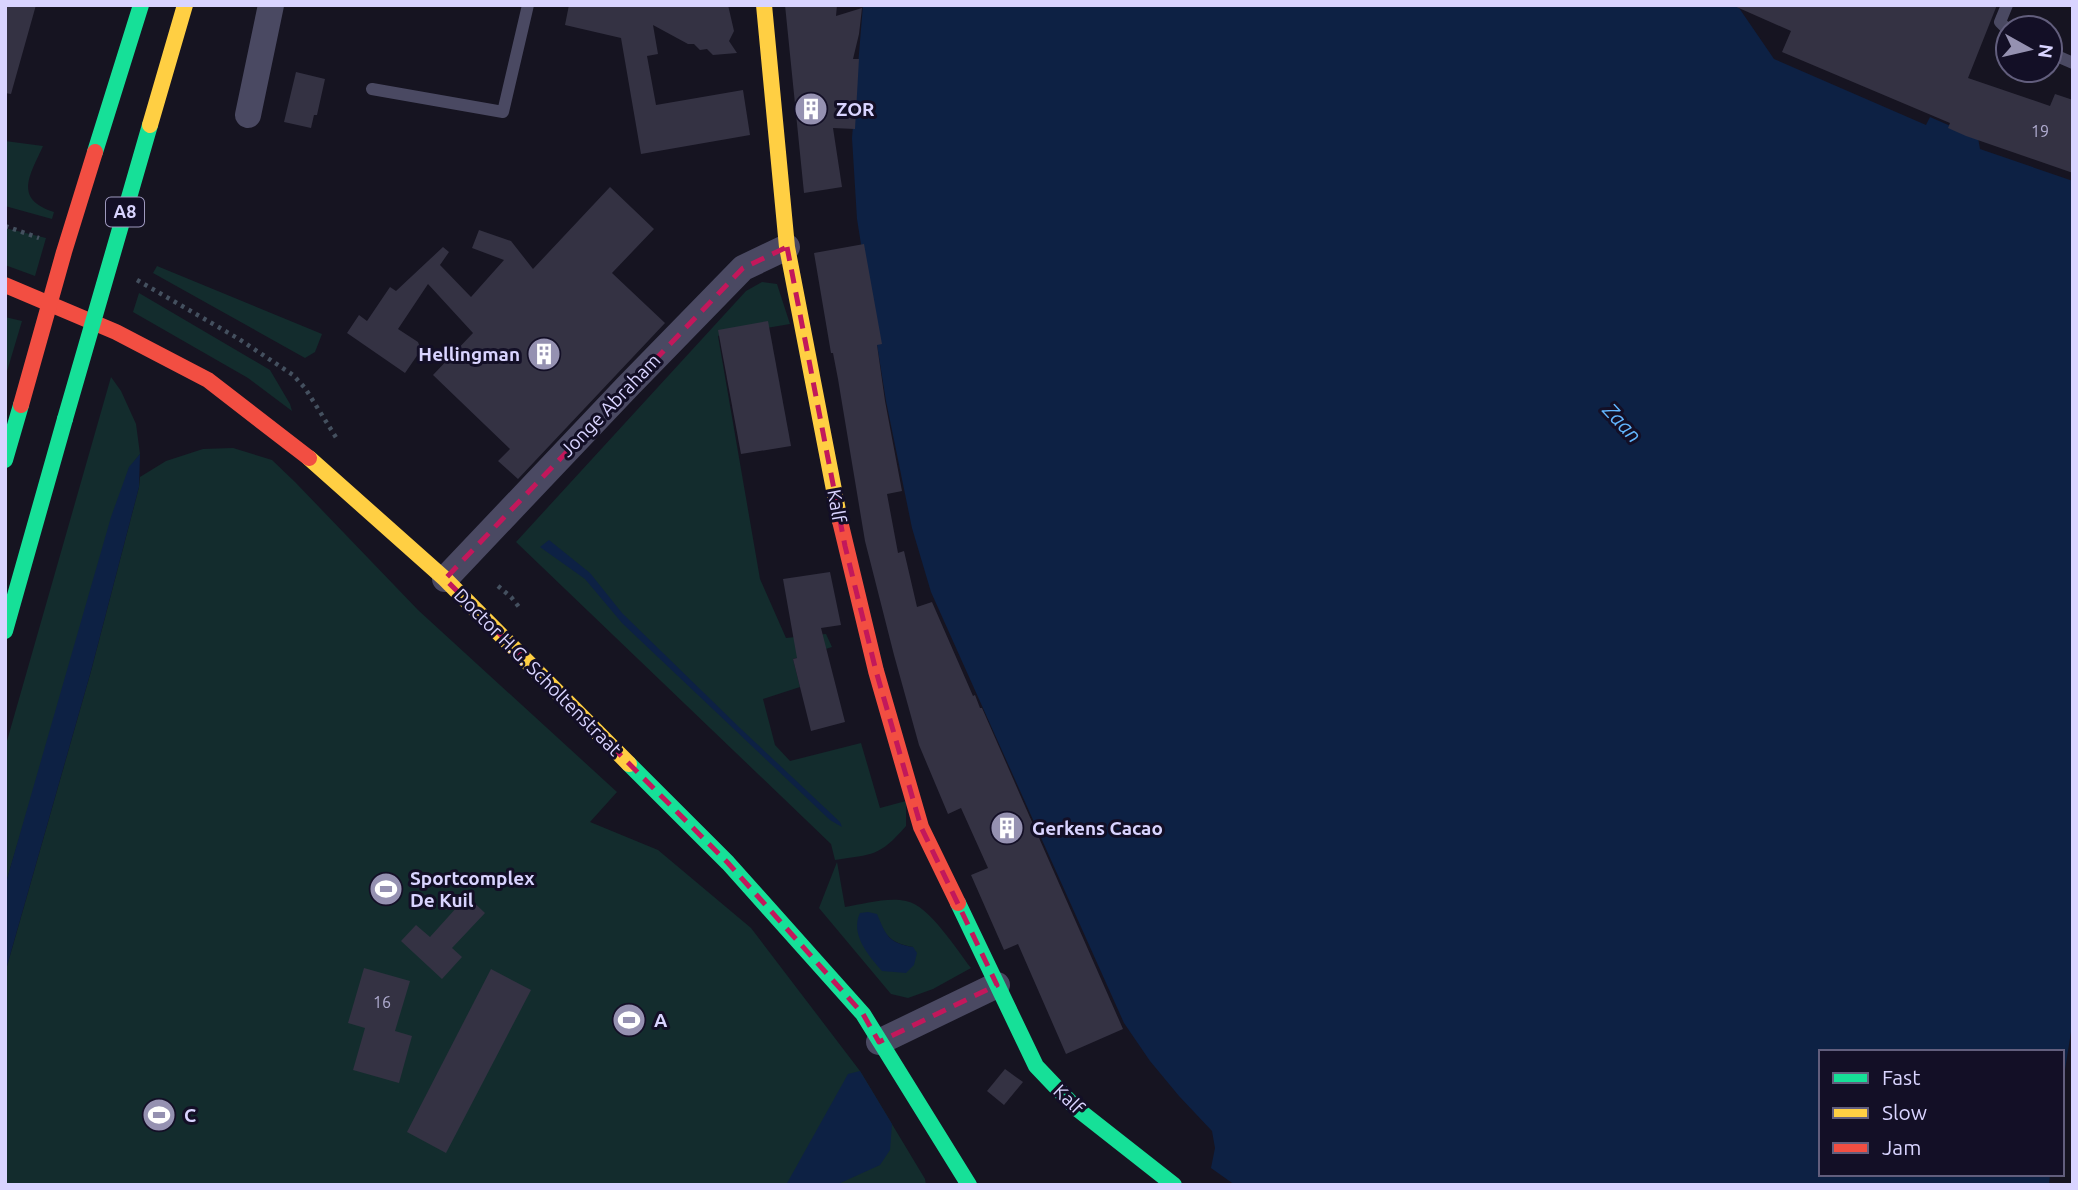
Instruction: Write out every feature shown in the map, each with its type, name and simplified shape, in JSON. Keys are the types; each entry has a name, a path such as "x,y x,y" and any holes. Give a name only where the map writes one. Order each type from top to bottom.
{"main road":[{"name":"A8","path":"5,460 64,252 141,5"},
{"name":"A8","path":"5,631 186,5"},
{"name":"Kalf","path":"764,5 787,247 845,546 883,697 921,827 1035,1066 1076,1108 1174,1185"},
{"name":"Doctor H.G. Scholtenstraat","path":"5,285 116,332 208,380 321,467 445,579 728,863 863,1014 963,1183"}],"street":[{"path":"248,115 271,5"},
{"name":"Jonge Abraham","path":"445,579 743,268 787,247"},
{"path":"879,1042 997,985"}],"lane":[{"path":"372,89 503,111 528,5"}],"path":[{"name":"Doctor H.G. Scholtenstraat","path":"465,558 511,597 525,615"}],"highlighted area":[{"path":"787,247 845,546 876,671 921,827 997,985 879,1042 863,1014 728,863 445,579 743,268"}],"green space":[{"path":"5,141 43,146 28,185 33,200 41,207 54,212 52,219 5,206"},
{"path":"5,228 46,238 35,276 5,265"},
{"path":"157,266 322,334 315,352 305,358 153,273"},
{"path":"762,282 777,284 790,324 718,336 760,579 786,638 826,634 832,647 793,659 800,687 763,699 775,745 790,761 861,743 880,808 906,801 906,826 889,844 867,855 835,860 831,844 516,542 746,291"},
{"path":"139,293 270,370 292,411 248,378 133,312"},
{"path":"5,317 22,321 5,378"},
{"path":"111,377 121,391 136,424 140,454 129,468 5,886 5,748"},
{"name":"Sportcomplex De Kuil","path":"233,448 272,460 418,610 617,792 590,822 658,850 751,928 860,1071 925,1179 926,1185 5,1185 5,973 91,671 140,477 166,461 203,449"},
{"path":"837,862 845,907 891,900 915,904 942,929 971,968 933,989 908,998 891,994 819,908","holes":["880,922 892,940 913,947 874,962"]}],"water":[{"name":"Zaan","path":"863,5 1737,5 1774,59 1926,125 1930,117 1978,138 1980,149 2073,181 2073,1019 2064,1076 2064,1050 1819,1050 1819,1176 2050,1176 2049,1185 1235,1185 1211,1168 1215,1148 1212,1131 1150,1061 1124,1023 931,592 912,528 886,401 857,219 852,138"},
{"path":"140,454 139,487 91,671 5,973 5,886 111,517 129,467"},
{"path":"549,540 590,573 622,613 840,822 842,827 830,820 622,623 585,579 540,547"},
{"path":"860,913 877,914 889,937 913,947 917,953 914,965 906,973 882,971 866,951 857,929"},
{"path":"860,1071 892,1124 890,1150 880,1165 836,1185 786,1185 848,1074"}],"building":[{"path":"5,5 36,5 11,94 5,93"},
{"path":"569,5 728,5 734,31 729,41 737,53 713,55 707,49 700,50 694,44 688,44 653,25 658,54 647,56 656,105 743,90 750,135 641,154 621,38 565,25"},
{"name":"ZOR","path":"785,5 837,5 836,16 862,8 853,59 859,59 855,129 833,128 842,187 804,193"},
{"path":"1732,5 1997,5 1968,78 2050,106 2055,94 2073,100 2073,173 1966,136 1948,128 1950,123 1782,52 1791,31"},
{"path":"296,72 325,79 317,115 314,115 311,128 284,122"},
{"name":"Hellingman","path":"610,187 654,229 612,273 665,323 518,479 498,461 510,449 433,375 473,333 428,284 398,329 418,342 421,350 405,373 347,333 359,315 367,321 390,287 396,291 443,247 449,252 440,265 471,297 504,260 472,248 479,230 511,241 533,269"},
{"name":"Gerkens Cacao","path":"864,244 882,344 877,345 885,401 902,491 887,494 898,553 904,551 917,607 932,602 973,696 975,695 982,708 1123,1029 1066,1054 1018,944 1004,950 971,875 988,868 961,808 948,814 919,745 865,541 814,253"},
{"path":"768,321 791,446 741,454 718,330"},
{"path":"830,572 841,625 821,628 845,722 811,731 793,659 797,658 783,579"},
{"path":"467,896 485,913 452,948 462,957 442,979 401,941 416,925 430,937"},
{"path":"364,968 410,981 395,1031 412,1036 399,1083 353,1070 365,1028 348,1023"},
{"path":"491,969 531,990 446,1153 407,1132"},
{"path":"1005,1069 1023,1082 1004,1105 987,1091"}],"traffic: fast":[{"path":"95,152 141,5"},
{"path":"65,419 150,125"},
{"path":"5,460 21,405"},
{"path":"5,631 65,419"},
{"path":"629,764 728,863 863,1014 969,1185"},
{"path":"958,903 1036,1066 1076,1108 1174,1185"}],"traffic: slow":[{"path":"150,125 185,5"},
{"path":"764,5 787,247 840,521"},
{"path":"309,458 445,579 629,764"}],"traffic: jam":[{"path":"21,405 95,152"},
{"path":"5,285 116,332 208,380 309,458"},
{"path":"840,521 876,671 921,827 958,903"}],"place":[{"name":"ZOR","path":"811,109"},
{"name":"Hellingman","path":"544,354"},
{"name":"Gerkens Cacao","path":"1007,828"},
{"name":"Sportcomplex De Kuil","path":"386,889"},
{"name":"A","path":"629,1020"},
{"name":"C","path":"159,1115"}]}
